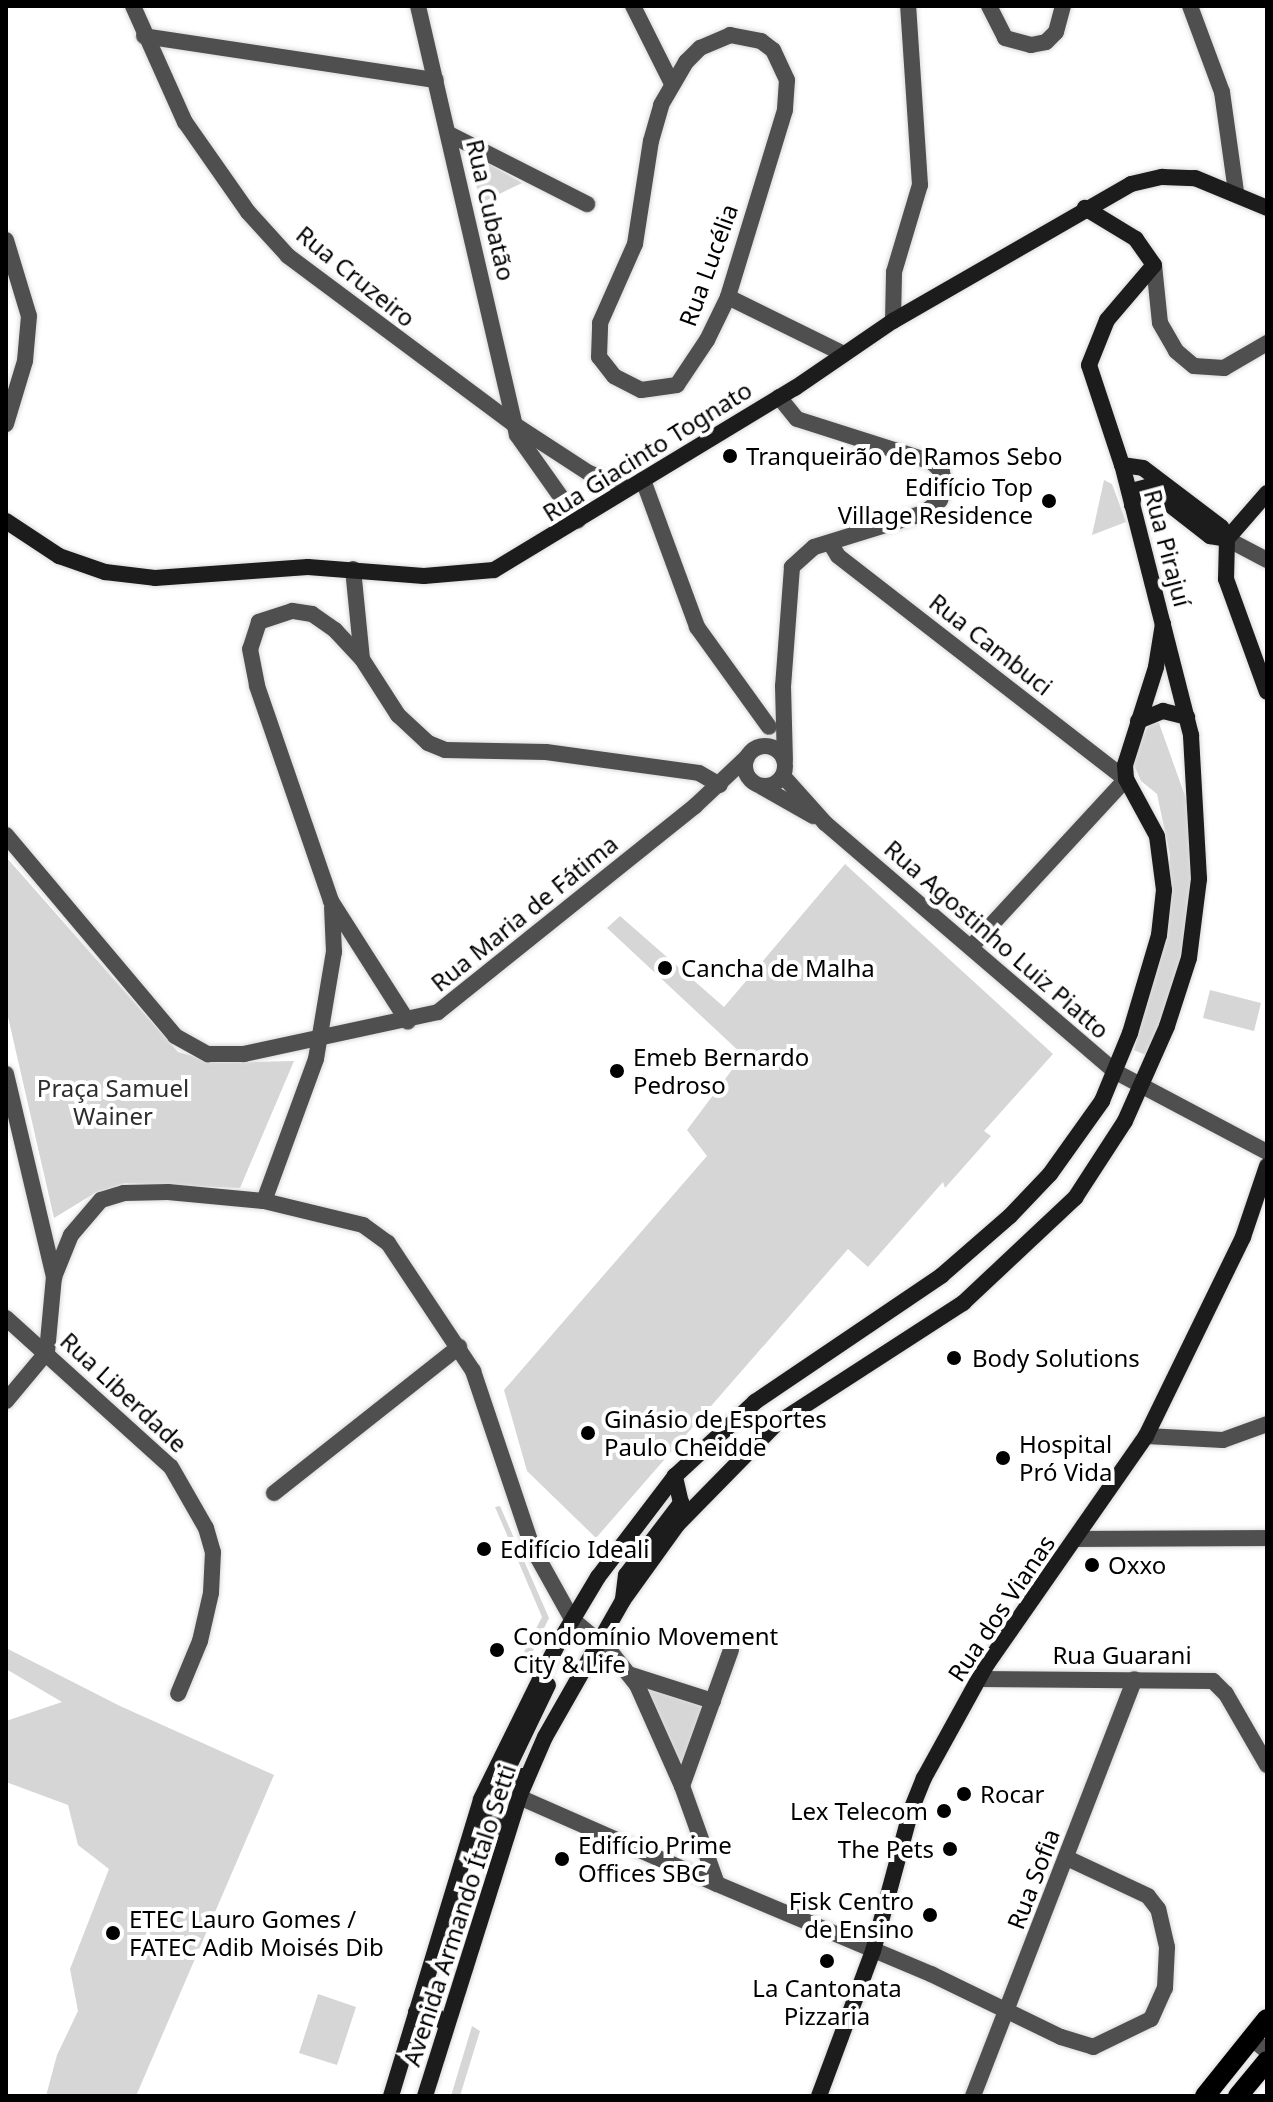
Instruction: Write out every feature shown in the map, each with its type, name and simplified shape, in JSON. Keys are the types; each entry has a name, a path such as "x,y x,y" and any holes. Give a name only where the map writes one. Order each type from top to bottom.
{"main road":[{"name":"Rua Giacinto Tognato","path":"6,521 59,556 105,572 155,578 308,567 424,576 494,570 779,397 893,321 1131,184 1162,177 1195,178 1236,192 1267,208"},
{"path":"1085,208 1136,239 1154,265"},
{"name":"Rua Pirajuí","path":"1126,779 1127,752 1156,667 1164,619 1122,465 1089,365 1107,320 1154,265"},
{"path":"1122,465 1143,468 1221,527 1227,539 1226,579 1267,692"},
{"path":"1132,506 1135,490 1147,487 1210,536 1227,539"},
{"path":"1227,539 1267,493"},
{"name":"Avenida Armando Ítalo Setti","path":"425,2096 527,1776 597,1641 623,1600 677,1525 776,1424 963,1303 1033,1240 1096,1172 1141,1088 1189,958 1199,879 1199,813 1187,717 1164,619"},
{"path":"1138,721 1163,711 1187,717"},
{"path":"391,2096 470,1829 513,1728 572,1619 675,1476 755,1402 941,1276 999,1226 1080,1136 1114,1071 1147,981 1164,890 1157,836 1126,779"},
{"name":"Rua dos Vianas","path":"819,2096 873,1951 911,1810 979,1679 1146,1436 1201,1330 1243,1237 1267,1166"},
{"path":"623,1600 626,1575 681,1503 675,1476"},
{"path":"527,1776 511,1776 508,1768 551,1679 555,1649"},
{"path":"470,1829 488,1810 502,1812 492,1856 497,1868"},
{"path":"416,2012 429,2010 447,2025"},
{"path":"1205,2096 1259,2045 1267,2019"},
{"path":"1238,2096 1267,2061"}],"street":[{"name":"Rua Cruzeiro","path":"133,6 185,122 248,212 288,256 515,425 589,473 627,488"},
{"name":"Rua Cubatão","path":"418,6 515,425"},
{"path":"633,6 672,84"},
{"path":"893,321 894,272 920,185 908,6"},
{"path":"989,6 1005,38 1031,45 1046,42 1056,32 1063,6"},
{"path":"1190,6 1222,92 1236,192"},
{"name":"Rua Lucélia","path":"730,35 761,41 784,69 785,110 728,297 677,385 655,392 631,387 599,357 600,323 635,244 651,141 672,84 700,48 730,35"},
{"path":"144,36 436,80"},
{"path":"449,134 587,204"},
{"path":"6,240 29,316 25,361 6,424"},
{"path":"1154,265 1160,323 1176,351 1194,366 1224,368 1267,343"},
{"path":"728,297 844,354"},
{"path":"779,397 797,419 919,455 942,472 945,487 940,500 924,513 805,553 792,567 783,686 784,768"},
{"name":"Rua Cruzeiro","path":"515,425 521,444 578,521"},
{"path":"643,480 697,627 769,727"},
{"path":"1227,539 1267,560"},
{"name":"Rua Cambuci","path":"830,543 838,556 1126,779"},
{"path":"353,569 362,659"},
{"path":"408,1022 331,901 257,686 250,649 259,622 292,611 323,622 362,659 398,715 428,743 445,750 572,755 703,774 720,785 757,784 784,768"},
{"path":"720,785 747,757 763,746 783,686"},
{"path":"763,746 777,750 784,768"},
{"path":"747,757 745,770 757,784"},
{"name":"Rua Agostinho Luiz Piatto","path":"784,768 825,823"},
{"path":"971,947 1126,779"},
{"name":"Rua Agostinho Luiz Piatto","path":"757,784 825,823 1114,1071 1267,1152"},
{"name":"Rua Maria de Fátima","path":"6,835 190,1047 208,1054 244,1054 408,1022 438,1012 720,785"},
{"path":"264,1201 319,1037 334,952 331,901"},
{"path":"6,1074 54,1277"},
{"path":"6,1401 47,1352 54,1277 71,1235 101,1200 124,1193 168,1192 264,1201 363,1225 388,1243 459,1347 484,1397 533,1549 572,1619 631,1675 682,1786 717,1884"},
{"name":"Rua Liberdade","path":"6,1318 171,1467 206,1528 213,1552 211,1593 200,1641 178,1694"},
{"path":"274,1493 459,1347"},
{"path":"1146,1436 1223,1440 1267,1424"},
{"path":"1077,1539 1267,1538"},
{"path":"682,1786 731,1650"},
{"path":"631,1675 713,1701"},
{"name":"Rua Guarani","path":"979,1679 1213,1681 1226,1694 1267,1765"},
{"name":"Rua Sofia","path":"973,2096 1135,1679"},
{"path":"519,1797 1007,2010 1077,2045 1093,2047 1139,2029 1159,2008 1167,1947 1158,1909 1134,1887 1067,1858"}],"green space":[{"path":"467,151 522,183 481,203"},
{"path":"1104,480 1112,484 1126,522 1092,535"},
{"path":"1151,721 1159,723 1190,810 1192,882 1178,976 1150,1057 1134,1050 1159,960 1170,855 1157,794 1141,781 1134,765 1137,747"},
{"name":"Praça Samuel Wainer","path":"6,857 178,1052 217,1063 294,1061 240,1188 125,1183 95,1193 54,1218 6,1008"},
{"path":"845,864 1053,1054 984,1131 991,1136 945,1188 943,1182 868,1267 848,1249 596,1538 527,1471 504,1390 707,1156 687,1130 743,1055 607,928 620,916 724,1007"},
{"path":"1210,990 1261,1003 1254,1031 1203,1018"},
{"path":"500,1506 549,1618 531,1655 524,1652 542,1617 495,1507"},
{"name":"ETEC Lauro Gomes / FATEC Adib Moisés Dib","path":"6,1648 120,1706 274,1775 136,2096 46,2096 57,2055 78,2011 70,1969 109,1869 78,1845 68,1805 6,1782 6,1721 62,1702 6,1669"},
{"path":"638,1684 711,1703 679,1776"},
{"path":"318,1994 356,2007 337,2065 299,2053"},
{"path":"472,2026 480,2031 460,2096 451,2096"}],"place":[{"name":"Tranqueirão de Ramos Sebo","path":"730,456"},
{"name":"Edifício Top Village Residence","path":"1049,501"},
{"name":"Cancha de Malha","path":"665,968"},
{"name":"Emeb Bernardo Pedroso","path":"617,1071"},
{"name":"Body Solutions","path":"954,1358"},
{"name":"Ginásio de Esportes Paulo Cheidde","path":"588,1433"},
{"name":"Hospital Pró Vida","path":"1003,1458"},
{"name":"Edifício Ideali","path":"484,1549"},
{"name":"Oxxo","path":"1092,1565"},
{"name":"Condomínio Movement City & Life","path":"497,1650"},
{"name":"Rocar","path":"964,1794"},
{"name":"Lex Telecom","path":"944,1811"},
{"name":"The Pets","path":"950,1849"},
{"name":"Edifício Prime Offices SBC","path":"562,1859"},
{"name":"Fisk Centro de Ensino","path":"930,1915"},
{"name":"ETEC Lauro Gomes / FATEC Adib Moisés Dib","path":"113,1933"},
{"name":"La Cantonata Pizzaria","path":"827,1961"}]}
